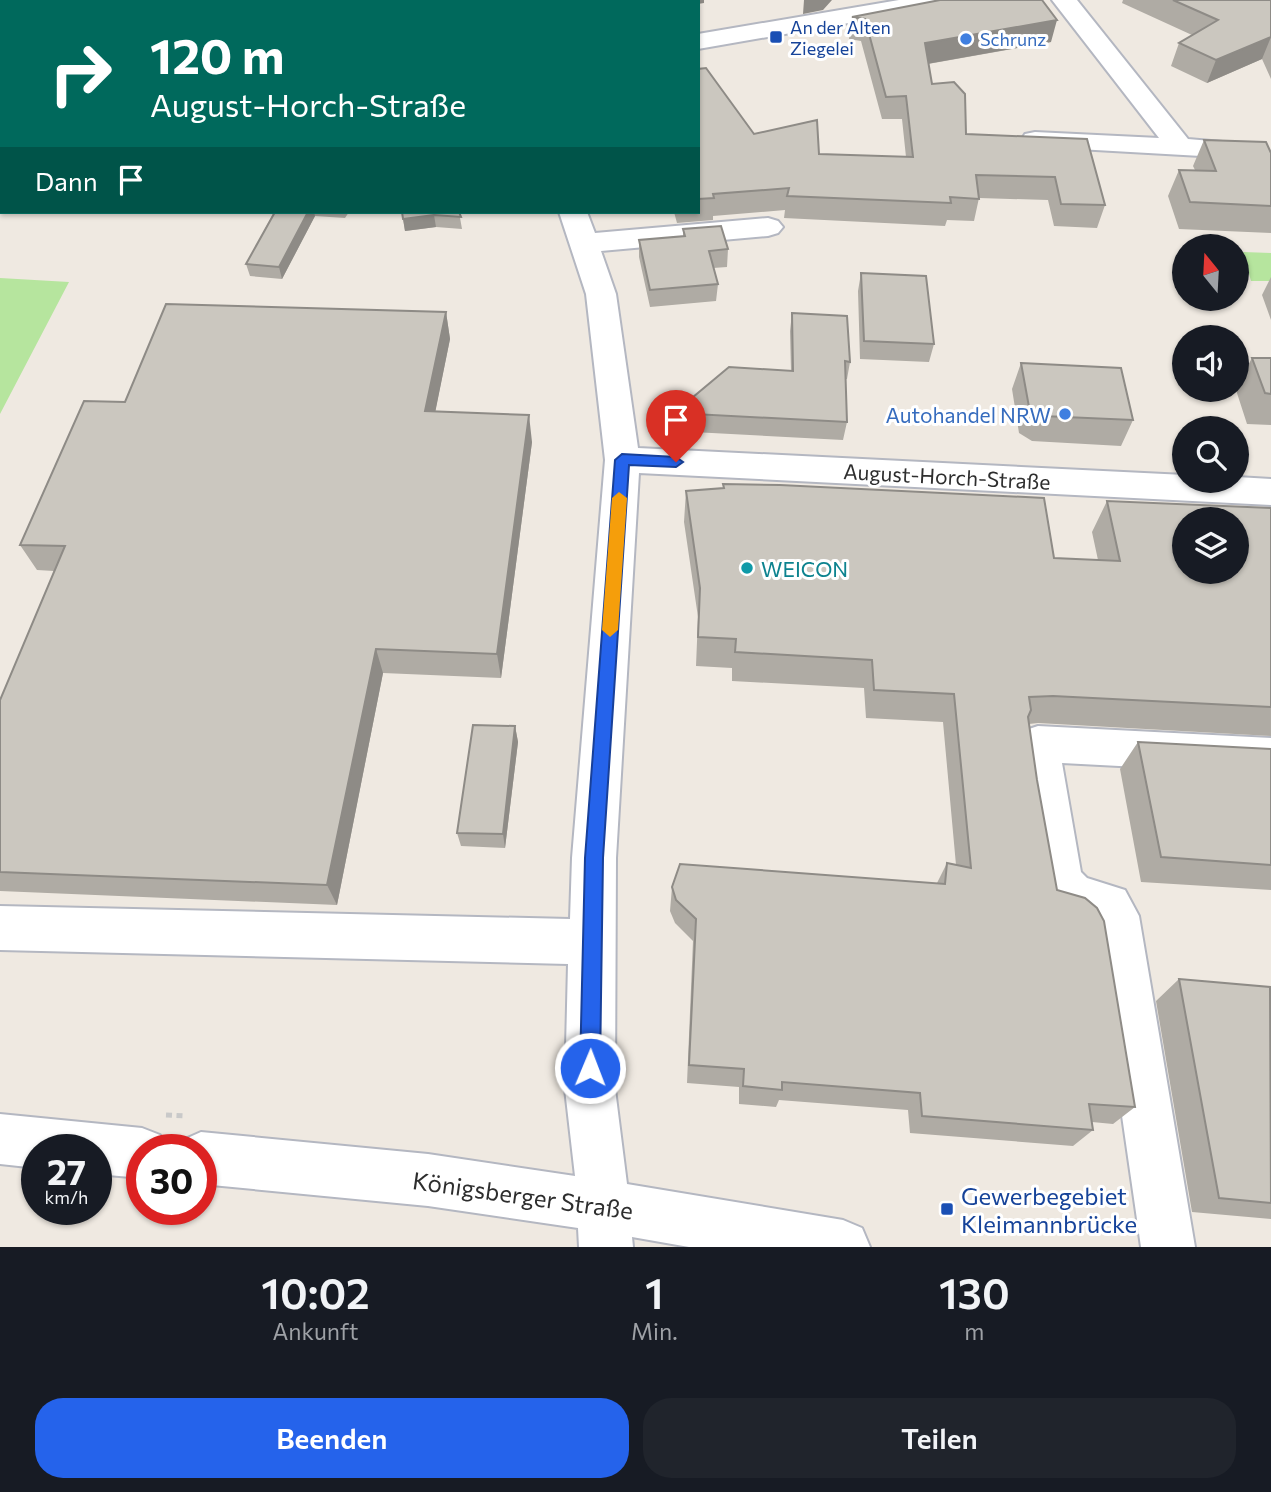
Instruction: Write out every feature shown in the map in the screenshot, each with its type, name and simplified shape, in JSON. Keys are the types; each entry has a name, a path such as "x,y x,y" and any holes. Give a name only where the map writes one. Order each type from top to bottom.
{"street":[{"path":"1064,0 1180,147"},
{"path":"700,42 915,2"},
{"path":"1023,140 1236,150"},
{"path":"604,1226 590,1089 592,942 594,858 622,460 601,294 578,228 768,227"},
{"name":"August-Horch-Straße","path":"622,460 1271,492"},
{"path":"1168,1247 1116,916 1109,905 1079,899 1065,887 1060,876 1038,744 1271,756"},
{"path":"0,928 592,942"},
{"path":"0,1139 126,1151"},
{"name":"Königsberger Straße","path":"217,1160 428,1180 604,1226 843,1247"}],"green space":[{"path":"1250,252 1271,253 1271,281 1251,281"},
{"path":"0,278 69,282 0,414"}],"building":[{"path":"940,0 1042,0 1057,20 925,43 932,84 954,82 965,94 966,134 1087,139 1105,205 1061,204 1055,177 976,175 979,199 950,197 951,203 787,196 789,188 713,194 714,198 700,199 700,69 706,68 754,134 817,120 819,154 913,157 906,96 886,97 865,19 852,17"},
{"path":"1173,0 1271,0 1271,37 1216,60 1179,43 1218,20"},
{"path":"1204,140 1266,142 1271,153 1271,206 1190,202 1179,170 1216,171"},
{"path":"274,214 307,214 279,267 246,264"},
{"path":"402,214 460,214 461,217 434,215 403,219"},
{"path":"721,226 728,249 709,251 718,284 650,290 639,240 685,236 683,229"},
{"path":"861,273 926,276 934,344 864,341"},
{"path":"166,304 446,312 425,411 529,415 497,654 376,649 327,885 0,872 0,700 65,546 20,545 84,401 125,402"},
{"path":"792,313 847,316 850,362 845,361 847,422 674,413 729,367 793,371"},
{"path":"1252,358 1271,358 1271,394 1265,393"},
{"path":"1021,363 1121,368 1133,420 1042,416 1029,407"},
{"path":"723,484 780,485 1044,498 1054,558 1120,561 1107,501 1248,507 1172,507 1172,584 1249,584 1249,507 1271,508 1271,707 1029,697 1031,710 1028,717 1037,780 1057,890 1085,898 1097,908 1104,921 1135,1107 1089,1104 1093,1130 922,1116 920,1093 782,1082 782,1090 743,1086 744,1069 689,1065 696,919 676,900 672,887 680,864 945,884 947,863 971,868 954,694 874,690 872,660 735,652 736,639 698,637 700,588 686,491 724,488"},
{"path":"473,725 515,726 503,834 457,833"},
{"path":"1138,742 1271,749 1271,865 1161,857"},
{"path":"1179,979 1270,987 1271,1203 1219,1198"}],"slow traffic":[{"path":"610,630 619,498"}],"place":[{"name":"An der Alten Ziegelei","path":"776,37"},
{"name":"Schrunz","path":"966,39"},
{"name":"Autohandel NRW","path":"1065,414"},
{"name":"WEICON","path":"747,568"},
{"name":"Gewerbegebiet Kleimannbrücke","path":"947,1209"}],"route":[{"path":"590,1068 594,858 622,460 676,462"}]}
